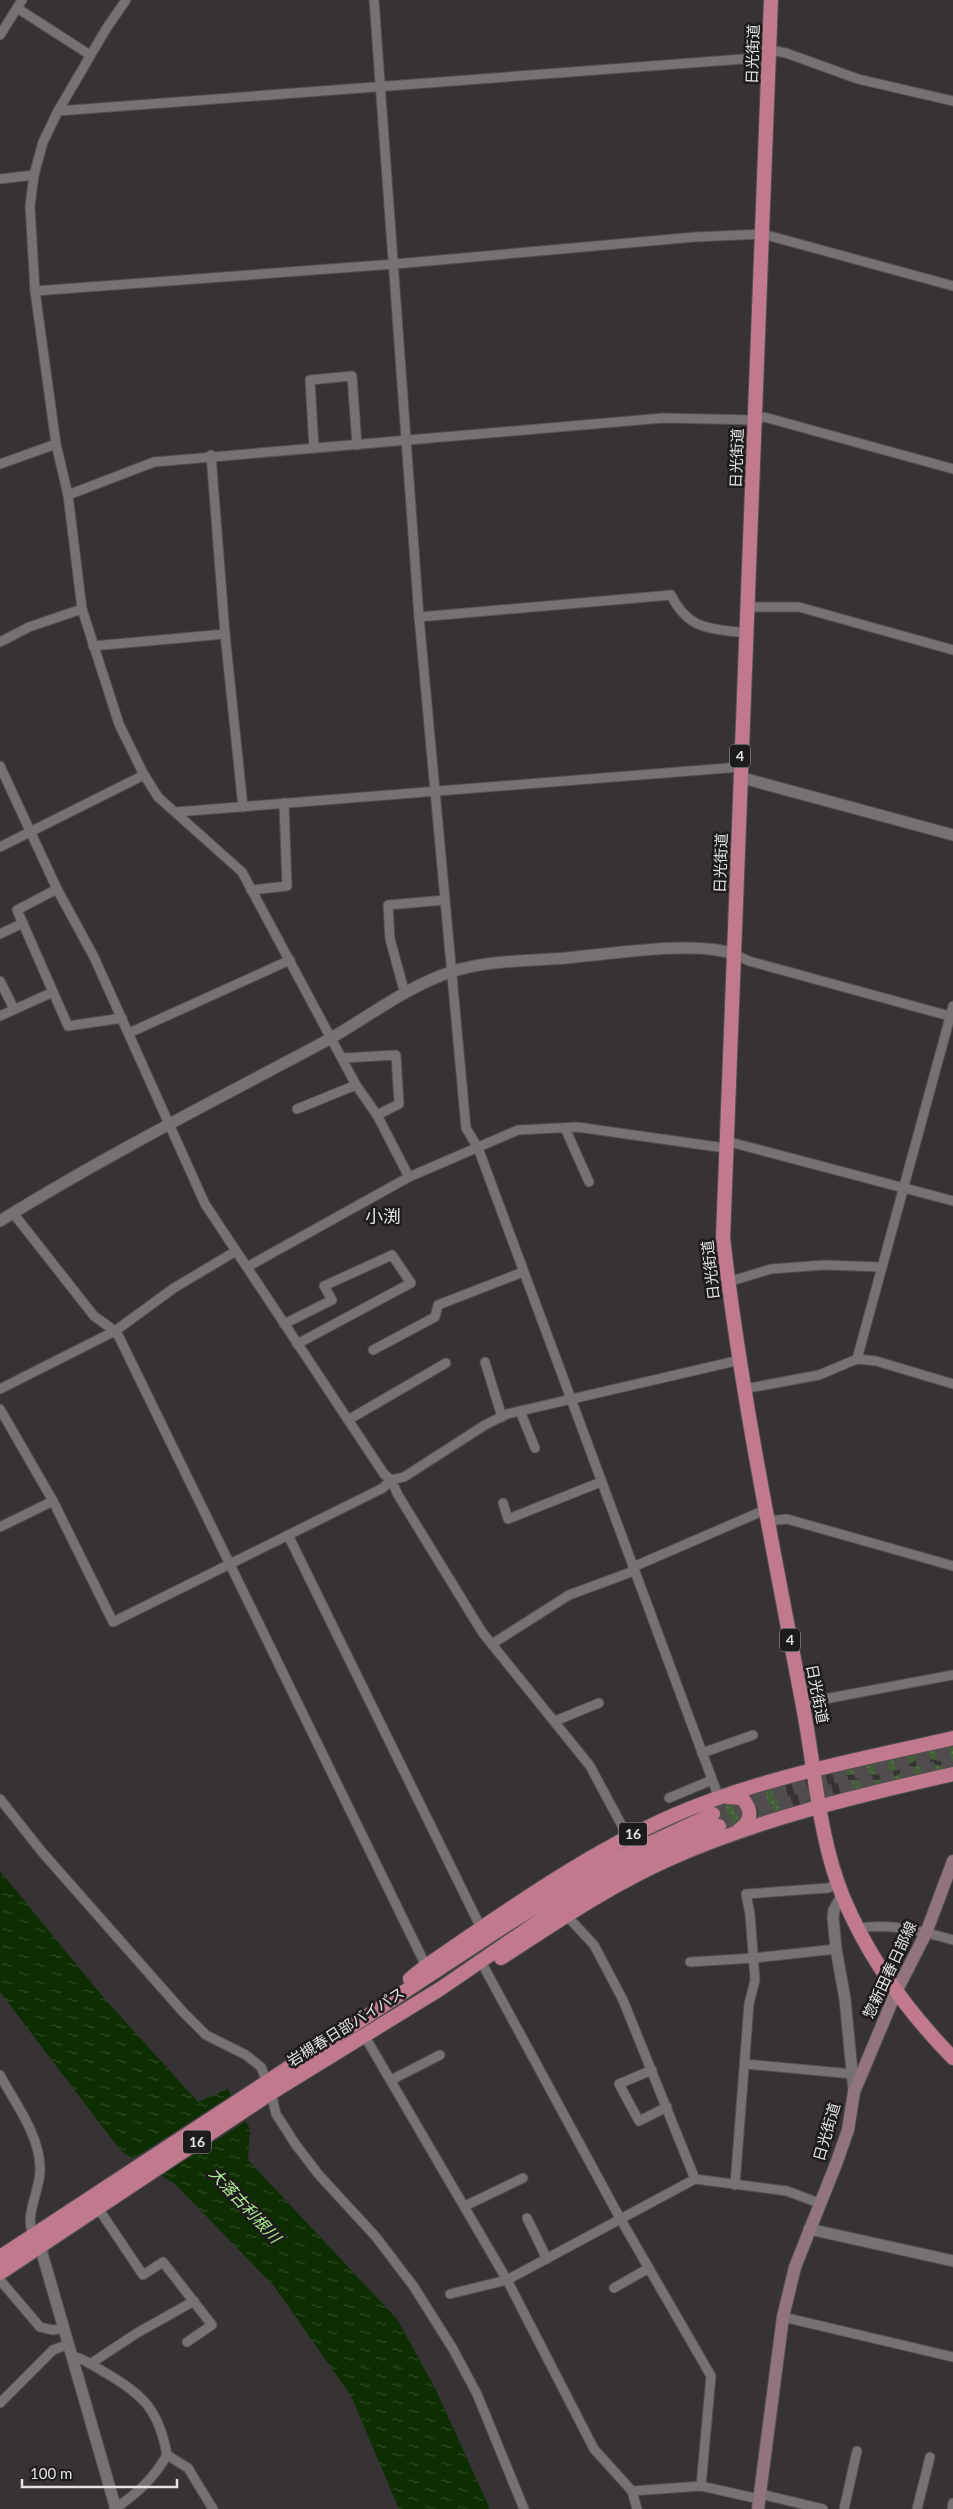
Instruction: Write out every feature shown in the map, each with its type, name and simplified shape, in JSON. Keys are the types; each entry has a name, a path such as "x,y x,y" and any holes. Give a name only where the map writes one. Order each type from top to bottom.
{"highway":[{"name":"日光街道","path":"771,0 723,1238 744,1389 766,1515 803,1703 825,1837 841,1890"},
{"name":"16","path":"357,2023 426,1966 548,1884 628,1837 719,1798 814,1770 953,1738"},
{"name":"16","path":"440,1989 485,1969 567,1916 667,1860 736,1833 820,1805 953,1774"},
{"name":"16","path":"719,1798 742,1798 749,1806 750,1820 736,1833"},
{"name":"岩槻春日部バイパス","path":"0,2273 36,2240 248,2101 364,2036 440,1989 567,1902 716,1820 605,1864 357,2023 269,2088"},
{"name":"4","path":"841,1890 859,1928 896,1992 932,2037 953,2058"},
{"name":"岩槻春日部バイパス","path":"0,2256 98,2208 137,2175"}],"main road":[{"name":"惣新田春日部線","path":"854,2092 896,1992 926,1933 953,1861"},
{"name":"日光街道","path":"759,2501 783,2317 795,2267 848,2130 854,2092"}],"street":[{"path":"0,35 22,0"},
{"path":"126,0 90,55 58,111 44,142 34,175 30,206 35,291 56,444 68,495 82,608 118,724 144,775 158,797 242,872 356,1085 377,1115 409,1177"},
{"path":"374,0 395,264 405,441 419,617 437,791 451,972 466,1128 478,1148 719,1798"},
{"path":"17,8 90,55"},
{"path":"770,50 786,53 858,78 953,101"},
{"path":"58,111 743,58"},
{"path":"0,179 34,175"},
{"path":"35,291 395,264 662,242 695,237 763,234 953,286"},
{"path":"314,448 310,380 352,376 357,445"},
{"path":"68,495 154,462 663,418 755,420 764,417 953,469"},
{"path":"0,464 56,444"},
{"path":"212,456 225,634 243,807"},
{"path":"419,617 671,595 678,608 700,627 745,633"},
{"path":"746,607 799,607 953,650"},
{"path":"0,642 29,627 82,608"},
{"path":"93,646 225,634"},
{"path":"0,766 57,889 94,957 205,1204 384,1474 391,1480 402,1503 482,1632 590,1766 628,1837"},
{"path":"176,812 437,791 740,772 953,835"},
{"path":"0,847 32,833 144,775"},
{"path":"252,890 287,886 284,803"},
{"path":"57,889 17,910 68,1026 122,1018"},
{"path":"405,994 390,938 388,905 445,900"},
{"path":"0,934 23,923"},
{"path":"0,1221 82,1172 332,1038 405,994 451,972 504,963 689,948 722,949 749,961 952,1016"},
{"path":"129,1033 290,960"},
{"path":"0,981 14,1010"},
{"path":"0,1016 53,992"},
{"path":"857,1359 952,1016 953,1006"},
{"path":"343,1058 396,1055 399,1104 377,1115"},
{"path":"297,1109 356,1085"},
{"path":"247,1267 409,1177 518,1130 577,1127 726,1144 953,1201"},
{"path":"565,1128 590,1182"},
{"path":"13,1213 94,1316 115,1331 213,1533 232,1565 426,1966"},
{"path":"0,1389 115,1331 174,1288 236,1251"},
{"path":"284,1324 332,1300 324,1286 392,1255 411,1283 297,1344"},
{"path":"728,1282 771,1269 824,1265 882,1267"},
{"path":"373,1350 435,1317 438,1305 523,1272"},
{"path":"744,1389 819,1375 857,1359 876,1361 953,1384"},
{"path":"0,1410 53,1501 113,1622 232,1565 383,1488 391,1480 404,1477 502,1417 570,1399 740,1360"},
{"path":"484,1362 502,1417"},
{"path":"348,1420 446,1363"},
{"path":"520,1411 535,1448"},
{"path":"503,1503 508,1519 601,1482"},
{"path":"0,1528 53,1501"},
{"path":"492,1644 569,1595 588,1586 766,1515 788,1519 953,1566"},
{"path":"288,1535 482,1928"},
{"path":"803,1703 953,1675"},
{"path":"555,1721 599,1703"},
{"path":"702,1754 753,1735"},
{"path":"668,1798 712,1780"},
{"path":"0,1799 42,1852 183,2012 206,2035 246,2055 261,2066 276,2114 296,2145 320,2175 376,2237 414,2287 453,2348 490,2422 524,2509"},
{"path":"735,2185 750,2004 755,1980 750,1914 746,1894 828,1888 841,1890"},
{"name":"日光街道","path":"841,1890 833,1917 836,1949 845,1999 854,2092"},
{"path":"567,1916 594,1945 623,2000 695,2179"},
{"path":"859,1928 880,1925 953,1940"},
{"path":"690,1962 754,1958 836,1949"},
{"path":"485,1969 621,2220 712,2376 701,2486"},
{"path":"364,2036 507,2280 594,2449 632,2491 637,2509"},
{"path":"391,2080 440,2055"},
{"path":"745,2064 853,2074"},
{"path":"652,2070 619,2084 639,2121 667,2107"},
{"path":"0,2075 32,2134 39,2158 39,2183 29,2219 64,2328 70,2350 115,2509 134,2497 159,2469 167,2455 163,2431 149,2405 127,2384 90,2364 70,2350 54,2350 0,2403"},
{"path":"465,2206 523,2178"},
{"path":"450,2294 507,2280 695,2179 787,2191 819,2203"},
{"path":"98,2208 143,2275 163,2262 212,2325 187,2342"},
{"path":"527,2218 547,2259"},
{"path":"809,2229 953,2261"},
{"path":"614,2288 649,2268"},
{"path":"0,2280 40,2327 53,2330 64,2328"},
{"path":"90,2364 137,2333 194,2301"},
{"path":"783,2317 953,2357"},
{"path":"844,2509 857,2450"},
{"path":"167,2455 188,2468 213,2509"},
{"path":"917,2509 930,2457"},
{"path":"632,2491 701,2486 759,2501 823,2509"},
{"path":"952,2509 953,2503"}],"shaded area":[{"path":"953,1746 953,1762 921,1758 887,1774 846,1775 845,1768"},
{"path":"923,1763 953,1767 953,1770 849,1790 850,1780 877,1780 895,1776"},
{"path":"786,1786 788,1809 758,1818 759,1806 754,1795 757,1792"},
{"path":"727,1801 733,1801 745,1808 741,1823 724,1831 715,1807"}],"water":[{"name":"大落古利根川","path":"0,1871 103,1997 198,2102 228,2089 250,2129 248,2160 397,2319 435,2388 490,2509 399,2509 351,2396 274,2286 175,2184 121,2151 0,1992"}],"pier":[{"path":"233,2094 248,2120 159,2177 131,2160"}],"tunnel":[{"path":"713,1814 814,1781 953,1751"},
{"path":"719,1826 822,1793 953,1764"}],"district":[{"name":"小渕","path":"383,1217"}]}
